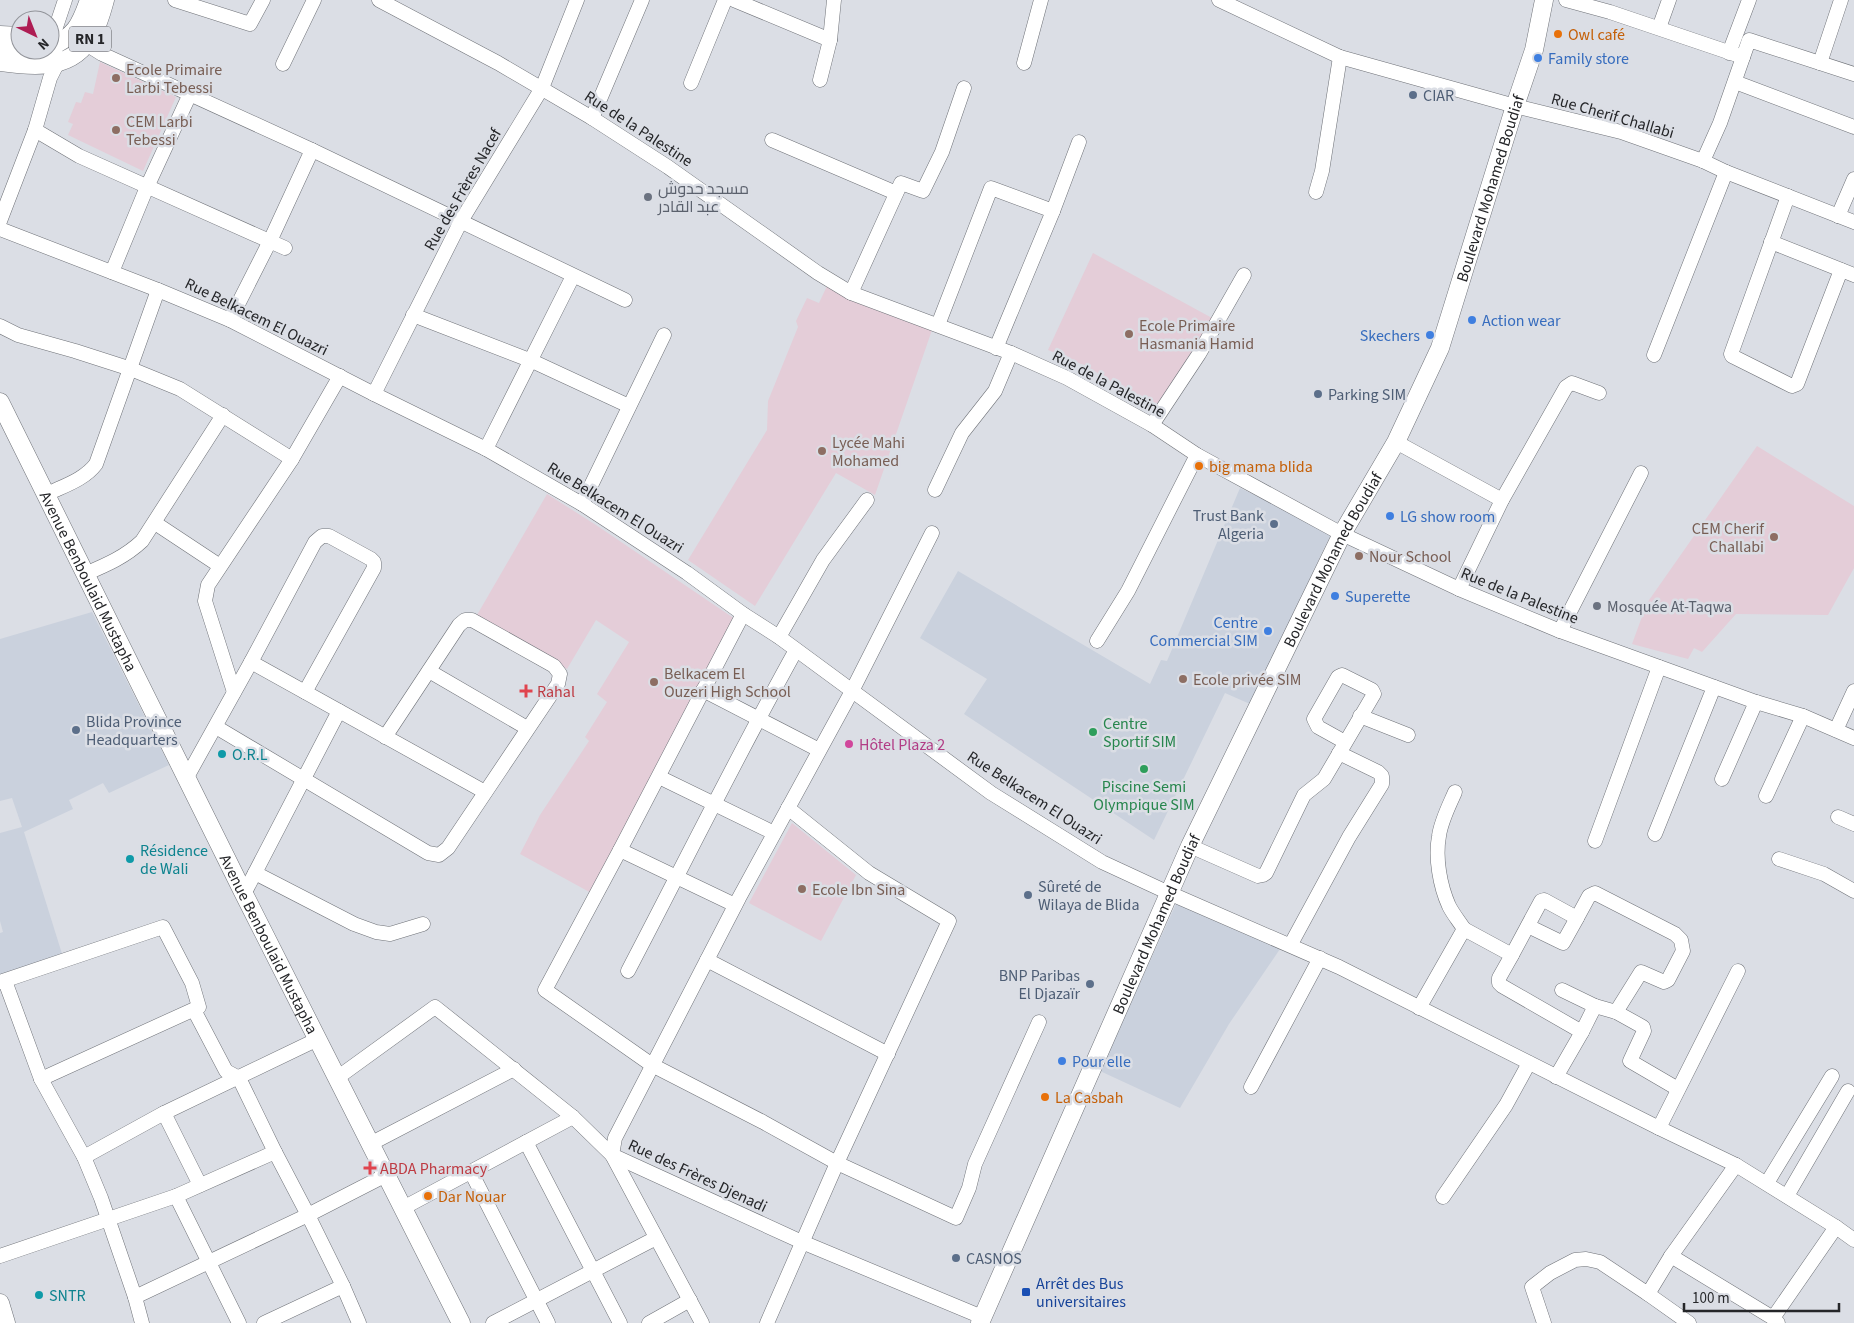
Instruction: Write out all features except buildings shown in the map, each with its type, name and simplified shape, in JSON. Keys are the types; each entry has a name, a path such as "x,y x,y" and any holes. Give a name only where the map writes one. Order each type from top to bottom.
{"main road":[{"name":"RN 1","path":"60,41 65,41 72,35 80,22 88,0"},
{"name":"RN 1","path":"0,62 28,66 57,64 73,55 86,44 94,32 105,0"},
{"name":"Boulevard Mohamed Boudiaf","path":"981,1320 1190,846 1342,534 1396,442 1440,348 1514,106 1534,50 1544,0"},
{"name":"Avenue Benboulaid Mustapha","path":"2,410 461,1323"},
{"path":"0,1303 6,1323"}],"street":[{"path":"60,16 65,0"},
{"path":"175,0 209,5 250,24 263,0"},
{"path":"283,64 314,0"},
{"name":"Rue de la Palestine","path":"379,0 498,63 592,118 668,167 818,272 852,293 1011,353 1067,378 1152,425 1198,455 1342,534 1459,589 1560,632 1756,702 1804,716 1854,738"},
{"name":"Rue des Frères Nacef","path":"374,394 461,221 542,88 577,0"},
{"path":"592,118 642,0"},
{"path":"691,83 725,0"},
{"path":"734,0 830,40"},
{"path":"820,80 830,40 834,0"},
{"path":"1024,63 1041,0"},
{"name":"Rue Cherif Challabi","path":"1219,0 1340,58 1514,106 1621,132 1703,161 1726,172 1854,222"},
{"path":"1566,0 1659,28 1744,57"},
{"path":"1659,28 1669,0"},
{"path":"1730,53 1749,0"},
{"path":"1820,63 1841,0"},
{"path":"72,35 102,54 312,150 625,300"},
{"path":"1703,161 1735,82 1749,40 1854,74"},
{"path":"1316,192 1322,171 1340,58"},
{"path":"0,221 35,130 50,78 57,64 56,60"},
{"path":"1735,82 1854,127"},
{"path":"852,293 901,183 923,191 942,152 964,88"},
{"path":"112,272 147,188 190,94"},
{"path":"35,130 79,156 285,248"},
{"path":"772,140 896,193"},
{"path":"996,348 1053,211 1079,142"},
{"path":"230,320 270,241 312,150"},
{"path":"1654,355 1726,172"},
{"path":"1838,216 1854,179"},
{"path":"938,325 991,188 1053,211"},
{"path":"1771,242 1848,272 1798,382 1792,386 1735,360 1731,354 1771,242 1788,196"},
{"name":"Rue Belkacem El Ouazri","path":"0,229 230,320 486,449 582,504 687,574 779,637 991,793 1102,862 1320,958 1736,1165 1854,1240"},
{"path":"1152,425 1200,354 1244,275"},
{"path":"486,449 532,361 573,276"},
{"path":"45,495 90,472 96,464 158,290"},
{"path":"413,315 532,361 629,406"},
{"path":"0,326 18,334 131,369 180,389 292,458"},
{"path":"582,504 664,336"},
{"path":"935,490 962,433 994,391 1011,353"},
{"path":"234,692 205,601 208,585 292,458 340,376"},
{"path":"1459,589 1502,500 1568,385 1572,383 1599,394"},
{"path":"86,574 131,551 142,542 223,415"},
{"path":"1396,442 1502,500"},
{"path":"1097,642 1128,591 1198,455"},
{"path":"1560,632 1641,473"},
{"path":"779,637 823,560 866,500"},
{"path":"155,523 220,566"},
{"path":"702,1323 612,1155 615,1138 735,905 852,690 932,533"},
{"path":"187,777 318,539 322,536 329,536 371,559 375,565 373,572 305,692"},
{"path":"744,614 702,690 659,777 545,990 652,1066 763,1122 837,1163 956,1218 969,1188 975,1164 1039,1022"},
{"path":"216,726 302,779 433,855 438,855 448,848 560,680 560,674 554,666 469,619 459,625 385,737"},
{"path":"628,971 678,877 713,804 796,650"},
{"path":"251,662 485,792"},
{"path":"1595,841 1659,668"},
{"path":"429,671 527,728"},
{"path":"1190,846 1258,876 1263,875 1304,795 1324,779 1342,747 1360,716 1373,696 1373,692 1344,676 1340,676 1314,719 1318,727 1342,747 1378,772 1382,776 1382,784 1357,823 1290,944"},
{"path":"1655,834 1714,687"},
{"path":"702,690 819,750"},
{"path":"1836,730 1854,691"},
{"path":"1722,779 1756,702"},
{"path":"244,894 302,779 339,711"},
{"path":"1360,716 1408,735"},
{"path":"1766,796 1804,716"},
{"path":"659,777 774,834"},
{"path":"1454,792 1441,829 1438,856 1441,881 1449,906 1464,929 1512,955"},
{"path":"767,1323 837,1163 950,921 869,873 788,808"},
{"path":"1838,816 1854,824"},
{"path":"620,850 735,905"},
{"path":"1779,859 1824,874 1854,891"},
{"path":"255,873 354,924 376,932 390,934 423,924"},
{"path":"1528,926 1563,943 1589,896 1599,894 1671,931 1681,940 1683,951 1668,980 1664,982 1641,972 1616,1012"},
{"path":"1577,918 1543,900 1499,978 1499,982 1502,986 1582,1032"},
{"path":"41,1079 199,1007 192,983 163,927 2,981 41,1079 84,1157 110,1220 142,1323"},
{"path":"1419,1008 1464,929"},
{"path":"1251,1088 1320,958"},
{"path":"707,960 888,1054"},
{"path":"1659,1128 1738,971"},
{"path":"1562,990 1595,1006 1616,1012 1645,1029 1630,1059 1631,1062 1678,1089"},
{"path":"1556,1077 1595,1006"},
{"name":"Rue des Frères Djenadi","path":"337,1078 435,1007 573,1117 612,1155 802,1242 981,1320"},
{"path":"194,1010 226,1071 239,1078 343,1286 359,1323"},
{"path":"84,1157 164,1113 318,1040"},
{"path":"1443,1197 1506,1105 1529,1062"},
{"path":"370,1144 514,1069"},
{"path":"1767,1183 1832,1076"},
{"path":"1787,1196 1848,1090"},
{"path":"164,1113 200,1185"},
{"path":"403,1208 573,1117"},
{"path":"526,1142 620,1323"},
{"path":"0,1256 176,1196 275,1152"},
{"path":"1648,1294 1671,1256 1736,1165"},
{"path":"471,1172 548,1323"},
{"path":"135,1297 308,1215 386,1175"},
{"path":"176,1196 239,1323"},
{"path":"1671,1256 1775,1320 1836,1227"},
{"path":"493,1323 656,1238"},
{"path":"1544,1323 1532,1287 1550,1273 1575,1260 1586,1259 1600,1262 1689,1323"},
{"path":"264,1323 343,1286"},
{"path":"649,1323 690,1300"}],"shaded area":[{"name":"CEM Larbi Tebessi","path":"100,62 176,97 143,171 68,135 73,124 68,122 76,102 81,103 85,92 93,94"},
{"name":"Ecole Primaire Hasmania Hamid","path":"1093,253 1212,318 1156,410 1088,367 1048,350"},
{"name":"Lycée Mahi Mohamed","path":"827,286 932,330 875,495 836,473 755,606 688,560 767,430 768,401 798,327 796,321 807,298 819,303"},
{"name":"CEM Cherif Challabi","path":"1757,446 1854,506 1854,568 1828,615 1736,614 1702,652 1694,648 1688,659 1632,644 1647,603"},
{"path":"1240,488 1332,532 1250,704 1225,693 1154,840 964,714 987,679 920,638 958,571 1150,684 1161,660 1167,661"},
{"name":"Belkacem El Ouzeri High School","path":"547,494 735,619 593,894 520,854 540,815 589,741 585,737 607,702 597,694 629,642 596,620 567,669 477,615"},
{"name":"Blida Province Headquarters","path":"92,612 169,765 109,793 103,783 69,800 73,809 24,832 63,957 0,976 0,933 3,932 0,921 0,833 22,827 12,798 0,801 0,639"},
{"name":"Ecole Ibn Sina","path":"792,823 856,875 821,941 749,903"},
{"path":"1176,904 1280,949 1229,1024 1180,1108 1100,1071"}],"place":[{"name":"Owl café","path":"1558,34"},
{"name":"Family store","path":"1538,58"},
{"name":"Ecole Primaire Larbi Tebessi","path":"116,78"},
{"name":"CIAR","path":"1413,95"},
{"name":"CEM Larbi Tebessi","path":"116,130"},
{"name":"مسجد حدوش عبد القادر","path":"648,197"},
{"name":"Action wear","path":"1472,320"},
{"name":"Ecole Primaire Hasmania Hamid","path":"1129,334"},
{"name":"Skechers","path":"1430,335"},
{"name":"Parking SIM","path":"1318,394"},
{"name":"Lycée Mahi Mohamed","path":"822,451"},
{"name":"big mama blida","path":"1199,466"},
{"name":"LG show room","path":"1390,516"},
{"name":"Trust Bank Algeria","path":"1274,524"},
{"name":"CEM Cherif Challabi","path":"1774,537"},
{"name":"Nour School","path":"1359,556"},
{"name":"Superette","path":"1335,596"},
{"name":"Mosquée At-Taqwa","path":"1597,606"},
{"name":"Centre Commercial SIM","path":"1268,631"},
{"name":"Ecole privée SIM","path":"1183,679"},
{"name":"Belkacem El Ouzeri High School","path":"654,682"},
{"name":"Rahal","path":"526,691"},
{"name":"Blida Province Headquarters","path":"76,730"},
{"name":"Centre Sportif SIM","path":"1093,732"},
{"name":"Hôtel Plaza 2","path":"849,744"},
{"name":"O.R.L","path":"222,754"},
{"name":"Piscine Semi Olympique SIM","path":"1144,769"},
{"name":"Résidence de Wali","path":"130,859"},
{"name":"Ecole Ibn Sina","path":"802,889"},
{"name":"Sûreté de Wilaya de Blida","path":"1028,895"},
{"name":"BNP Paribas El Djazaïr","path":"1090,984"},
{"name":"Pour elle","path":"1062,1061"},
{"name":"La Casbah","path":"1045,1097"},
{"name":"ABDA Pharmacy","path":"370,1168"},
{"name":"Dar Nouar","path":"428,1196"},
{"name":"CASNOS","path":"956,1258"},
{"name":"Arrêt des Bus universitaires","path":"1026,1292"},
{"name":"SNTR","path":"39,1295"}]}
